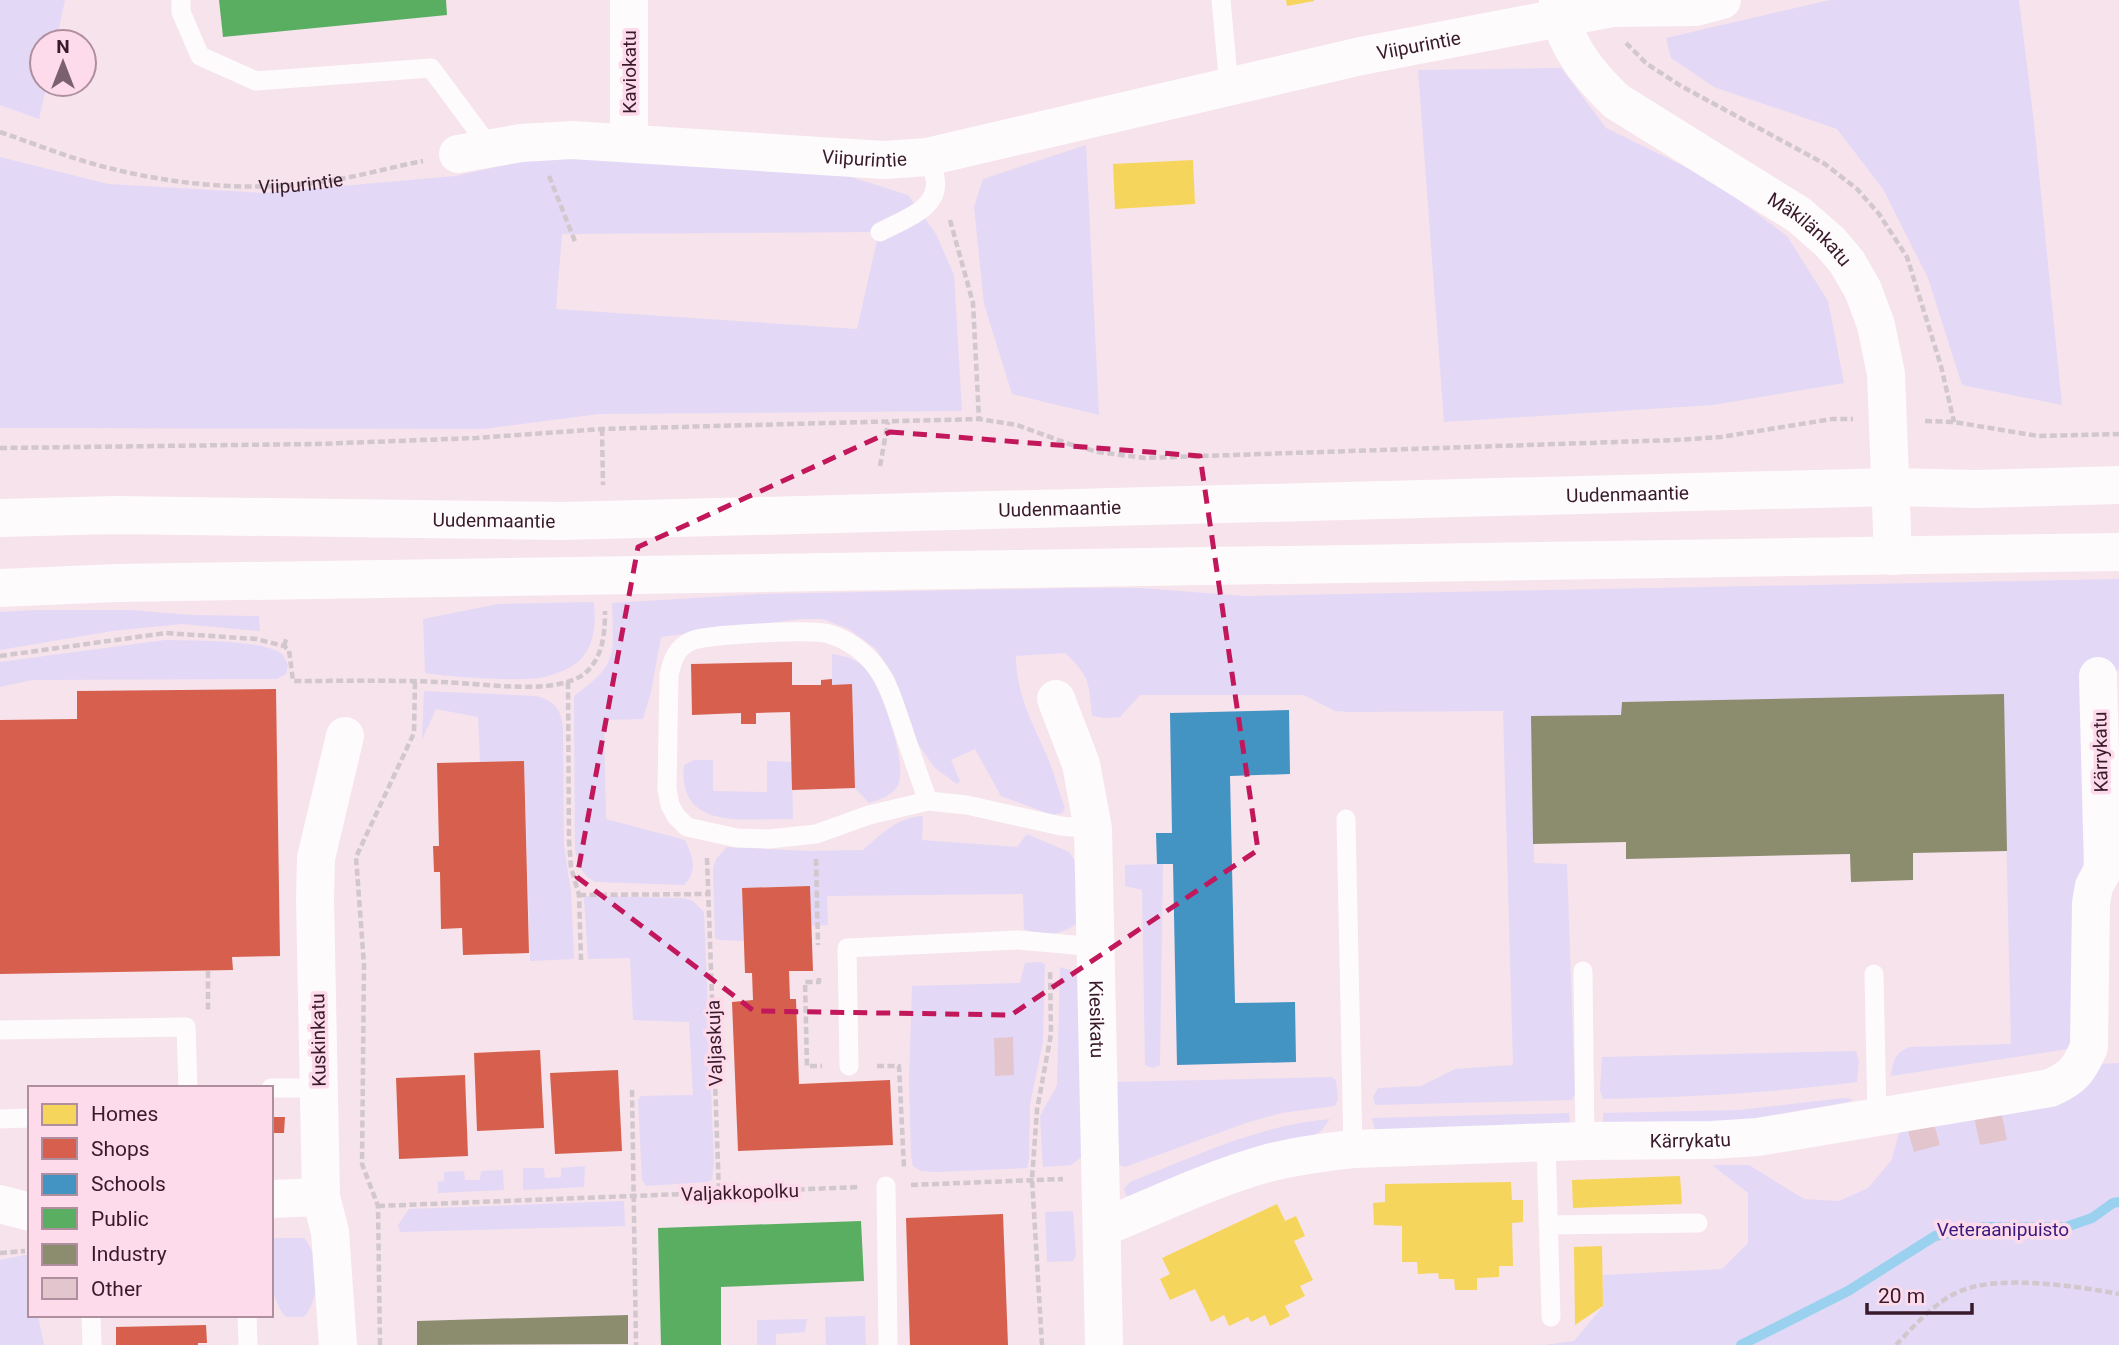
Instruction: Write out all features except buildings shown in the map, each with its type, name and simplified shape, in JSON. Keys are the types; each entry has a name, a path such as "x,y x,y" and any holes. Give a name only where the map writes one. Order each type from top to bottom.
{"street":[{"name":"Kaviokatu","path":"629,0 629,144"},
{"name":"Viipurintie","path":"475,151 572,140 884,160 927,157 1558,9 1695,7 1722,0"},
{"name":"Mäkilänkatu","path":"1558,9 1571,46 1595,81 1616,101 1799,215 1830,242 1863,290 1876,325 1886,374 1893,556"},
{"name":"Uudenmaantie","path":"0,518 116,515 562,521 1892,486 1976,489 2119,485"},
{"path":"0,588 130,583 2119,552"},
{"name":"Kärrykatu","path":"1102,1228 1222,1179 1269,1163 1318,1153 1353,1149 1758,1137 2050,1087 2068,1080 2081,1065 2089,1047 2091,903 2094,886 2111,866 2098,676"},
{"name":"Kiesikatu","path":"1056,699 1081,764 1093,829 1104,1345"},
{"name":"Kuskinkatu","path":"338,1345 330,1232 321,1197 316,858 345,736"},
{"path":"273,1199 321,1197"}],"lane":[{"path":"181,0 181,12 200,56 256,82 431,68 475,151"},
{"path":"1221,0 1229,87"},
{"path":"880,232 925,208 934,194 935,178 927,157"},
{"path":"928,801 888,687 877,667 847,642 830,634 812,631 710,637 691,641 680,649 672,660 669,675 667,789 670,805 687,827 737,838 797,837 816,834 869,814 928,801 967,805 1061,826 1093,829"},
{"path":"1346,819 1353,1149"},
{"path":"849,1066 847,948 1018,940 1097,947"},
{"path":"1583,971 1585,1141"},
{"path":"1874,974 1877,1117"},
{"path":"0,1030 187,1027 188,1086"},
{"path":"273,1088 320,1087"},
{"path":"0,1119 28,1118"},
{"path":"1546,1143 1550,1317"},
{"path":"886,1186 888,1345"},
{"path":"1548,1226 1698,1223"},
{"path":"91,1317 92,1345"},
{"path":"247,1317 248,1345"}],"path":[{"name":"Viipurintie","path":"0,132 114,170 165,180 218,186 314,183 475,151"},
{"path":"548,174 576,244"},
{"path":"934,194 949,215 973,303 979,419"},
{"path":"0,448 316,444 476,438 602,429 979,419 1017,425 1098,452 1145,458 1675,440 1721,437 1832,419 1954,422 2038,436 2119,434"},
{"path":"880,466 888,422"},
{"path":"602,429 603,485"},
{"path":"0,656 166,633 256,639 284,646 289,650 293,681 415,681 545,686 568,682 583,675 592,665 602,649 605,611"},
{"path":"284,646 286,636"},
{"path":"380,1345 378,1206 362,1164 364,965 356,857 414,733 415,681"},
{"path":"568,682 569,840 571,867 579,895 580,960"},
{"name":"Valjaskuja","path":"706,833 719,1193"},
{"path":"579,895 708,894"},
{"path":"1042,1345 1032,1179 1037,1110 1051,1034 1050,943"},
{"path":"632,1090 636,1345"},
{"name":"Valjakkopolku","path":"378,1206 1102,1178"},
{"path":"0,1253 28,1250"},
{"path":"1896,1345 1937,1306 1956,1293 1978,1285 2022,1283 2119,1294"}],"highlighted area":[{"path":"890,432 1200,456 1258,850 1011,1015 754,1011 577,877 638,547"}],"green space":[{"path":"0,0 65,0 59,28 28,28 28,98 44,98 39,119 0,105"},
{"path":"1830,0 2019,0 2062,405 1962,385 1928,278 1883,189 1837,129 1714,87 1671,58 1666,38"},
{"path":"1561,68 1606,128 1712,180 1787,236 1828,301 1844,383 1713,405 1444,422 1418,70"},
{"path":"1086,145 1099,415 1012,394 984,304 974,207 983,179"},
{"path":"583,148 832,171 908,195 936,234 954,275 962,411 599,414 483,429 0,428 0,157 108,184 263,193 455,176","holes":["879,232 857,329 556,309 562,234"]},
{"path":"2119,579 2119,670 2099,671 2085,853 2074,917 2071,1042 2068,1049 1891,1076 1896,1058 1910,1047 2011,1044 2003,694 1622,702 1621,715 1531,717 1534,863 1567,864 1575,1093 1572,1100 1375,1105 1373,1097 1378,1088 1421,1086 1455,1069 1513,1065 1503,711 1349,712 1335,711 1304,695 1140,695 1120,717 1104,718 1092,716 1084,674 1065,653 1016,656 1022,697 1065,808 1062,813 1052,815 1001,796 975,749 951,760 960,781 957,784 935,768 918,744 894,676 876,649 849,629 823,619 801,619 661,637 643,719 604,720 606,819 685,840 692,858 691,874 684,885 596,882 584,873 575,850 574,696 599,675 610,657 613,635 612,603 759,594 1076,588 1142,588 1244,596"},
{"path":"594,602 594,629 589,648 578,662 569,668 538,678 469,678 425,673 423,619 498,604"},
{"path":"130,610 191,615 259,616 260,631 182,624 112,631 0,650 0,612"},
{"path":"165,640 261,646 283,655 288,665 286,674 277,679 32,680 0,687 0,662"},
{"path":"832,654 850,658 866,669 886,709 897,746 900,777 897,787 888,795 869,803 855,788 852,685 832,685"},
{"path":"424,691 536,696 548,700 559,711 563,728 564,846 571,892 574,959 530,961 524,761 480,762 478,717 436,709 422,740"},
{"path":"694,760 713,760 713,791 767,792 767,761 792,762 793,819 736,819 703,811 692,802 685,787 684,765"},
{"path":"923,816 922,840 1017,847 1027,834 1069,852 1077,864 1080,921 1053,934 1039,934 1024,929 1023,894 827,896 828,925 811,926 809,886 742,888 744,941 715,938 713,869 716,859 727,847 808,851 863,850 898,823"},
{"path":"1163,864 1160,1065 1153,1068 1145,1065 1142,890 1125,886 1125,865"},
{"path":"587,896 684,898 693,901 704,912 714,1162 712,1180 646,1186 642,1180 638,1100 641,1096 693,1095 689,1022 633,1020 630,958 588,959 584,899"},
{"path":"1025,963 1045,964 1043,1042 1030,1104 1027,1168 921,1171 913,1166 911,1157 909,1080 912,986 1020,983"},
{"path":"1060,967 1080,973 1083,1156 1071,1165 1043,1167 1040,1116 1057,1085"},
{"path":"1856,1051 1859,1061 1857,1082 1762,1092 1667,1097 1603,1099 1600,1091 1602,1057"},
{"name":"Veteraanipuisto","path":"2119,1063 2119,1345 1544,1345 1574,1341 1603,1306 1603,1275 1722,1269 1748,1243 1748,1193 1712,1165 1749,1165 1804,1199 1839,1201 1868,1188 1891,1161 1901,1127 2099,1064"},
{"path":"1331,1077 1336,1080 1338,1099 1335,1106 1281,1113 1246,1123 1125,1167 1119,1165 1116,1159 1117,1082"},
{"path":"1853,1099 1728,1123 1603,1123 1603,1113 1739,1110"},
{"path":"1569,1113 1568,1126 1375,1130 1372,1118"},
{"path":"1330,1119 1321,1131 1309,1138 1130,1197 1126,1195 1124,1189 1130,1182 1203,1152 1278,1128"},
{"path":"585,1166 584,1187 523,1190 523,1168 544,1168 545,1178 561,1177 561,1168"},
{"path":"503,1170 504,1190 438,1193 438,1182 444,1181 444,1172 464,1171 465,1180 480,1180 481,1171"},
{"path":"624,1201 625,1226 400,1232 398,1225 409,1209"},
{"path":"1073,1211 1076,1256 1073,1261 1047,1262 1045,1212"},
{"path":"273,1238 304,1238 310,1246 316,1266 316,1289 310,1309 304,1317 286,1317 273,1291"},
{"path":"28,1254 28,1317 38,1317 44,1345 0,1345 0,1260"},
{"path":"865,1316 866,1345 826,1345 825,1317"},
{"path":"807,1319 805,1332 776,1334 776,1345 757,1345 757,1320"}],"waterway":[{"path":"1741,1345 1848,1291 1935,1236 1983,1227 2066,1227 2092,1218 2113,1203 2119,1202"}]}
